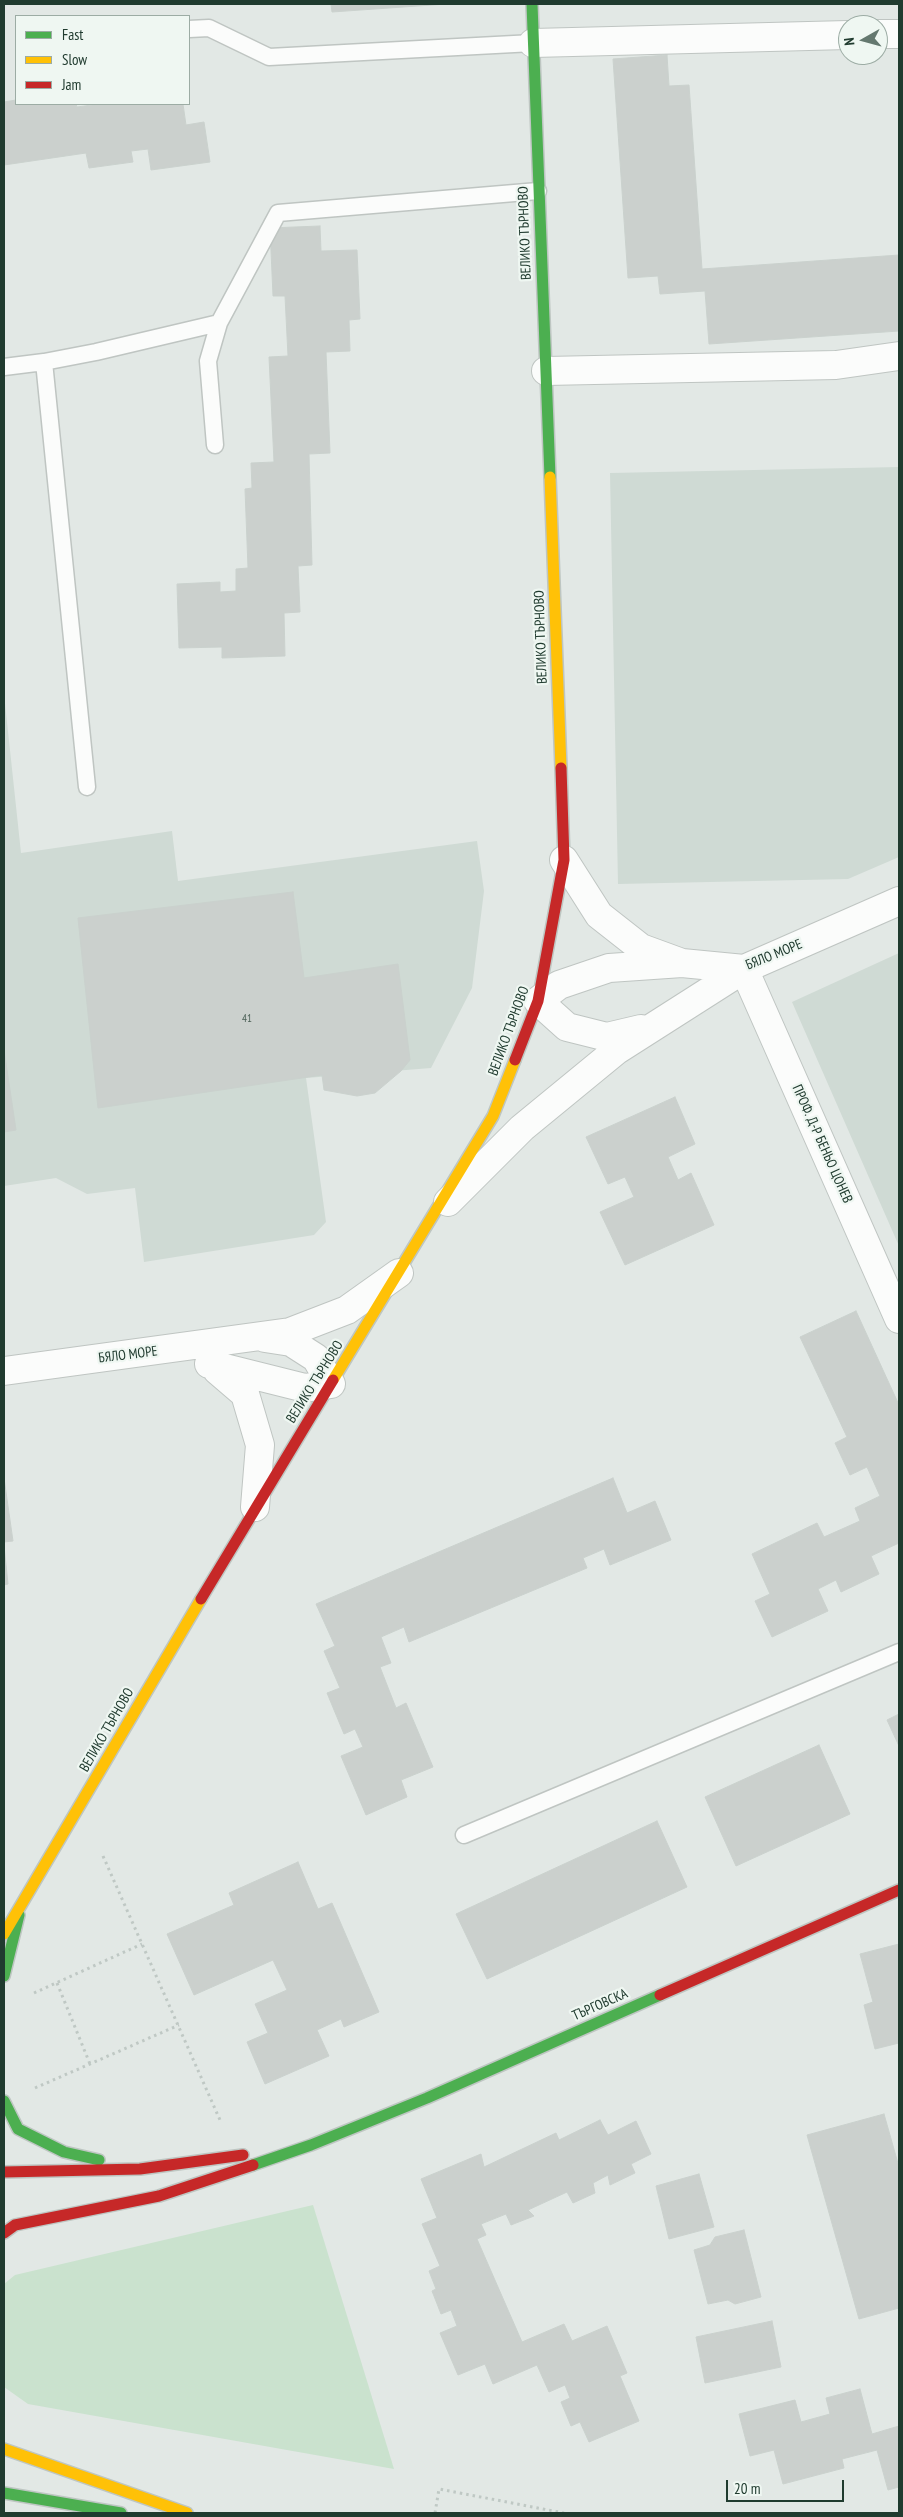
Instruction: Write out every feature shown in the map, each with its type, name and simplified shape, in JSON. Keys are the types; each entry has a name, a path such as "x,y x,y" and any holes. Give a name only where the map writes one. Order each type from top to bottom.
{"street":[{"name":"ВЕЛИКО ТЪРНОВО","path":"4,1934 255,1507 400,1273 493,1116 538,1001 564,860 532,4"},
{"path":"533,43 838,35"},
{"path":"546,371 836,365 899,356"},
{"name":"БЯЛО МОРЕ","path":"564,860 599,915 641,948 682,963 744,969 899,900"},
{"path":"654,1026 607,1037 567,1027 538,1001 559,985 609,968 682,963"},
{"path":"435,1215 522,1128 617,1050 744,969"},
{"name":"ПРОФ. Д-Р БЕНЬО ЦОНЕВ","path":"744,969 899,1320"},
{"path":"167,1350 290,1332 347,1310 400,1273"},
{"path":"209,1364 306,1388 331,1384 316,1358 291,1342 259,1337"},
{"name":"БЯЛО МОРЕ","path":"4,1371 167,1350 209,1364 244,1394 260,1446 255,1507"},
{"name":"ТЪРГОВСКА","path":"311,2146 427,2098 899,1890"},
{"path":"4,1976 21,1906"},
{"path":"4,2101 18,2129 64,2152 140,2169"},
{"path":"4,2172 140,2169 311,2146"},
{"path":"4,2232 15,2226 159,2196 311,2146"},
{"path":"4,2449 187,2513"},
{"path":"4,2493 121,2513"}],"lane":[{"path":"190,29 208,28 268,57 533,43"},
{"path":"215,446 208,361 218,323 278,213 538,191"},
{"path":"4,367 44,362 96,352 218,323"},
{"path":"44,362 88,787"},
{"path":"464,1836 899,1652"}],"path":[{"path":"103,1856 220,2120"},
{"path":"32,1994 142,1944"},
{"path":"57,1983 90,2064"},
{"path":"33,2088 178,2025"},
{"path":"435,2513 439,2489 564,2513"}],"shaded area":[{"path":"899,467 899,857 848,879 618,884 610,473"},
{"path":"4,694 21,853 172,831 178,881 477,841 484,891 472,988 431,1068 306,1078 326,1222 314,1235 144,1262 135,1188 87,1194 56,1178 4,1186"},
{"path":"899,953 899,1246 792,1002"}],"green space":[{"path":"313,2205 394,2469 28,2404 4,2387 4,2284 15,2275"}],"building":[{"path":"331,4 446,4 332,12"},
{"path":"667,55 669,86 689,85 702,269 899,255 899,331 709,344 705,291 660,294 658,276 628,278 613,59"},
{"path":"15,100 15,105 76,105 77,107 92,105 183,105 186,125 204,122 210,162 151,170 148,149 131,151 133,162 89,168 86,153 4,165 4,102"},
{"path":"320,226 321,251 357,250 360,319 349,320 350,351 326,352 330,453 309,454 312,565 298,566 300,612 284,613 285,656 222,658 222,647 179,648 177,584 220,582 220,592 236,591 236,569 248,568 245,489 252,488 251,463 274,462 269,357 288,356 285,296 273,296 270,228"},
{"path":"293,892 304,978 398,964 410,1060 401,1071 375,1093 357,1096 324,1090 322,1075 98,1108 78,918"},
{"path":"4,1050 16,1130 4,1132"},
{"path":"675,1097 695,1144 668,1157 678,1180 691,1173 714,1225 625,1265 600,1212 634,1197 625,1177 608,1184 586,1137"},
{"path":"856,1311 899,1405 899,1543 871,1556 879,1574 841,1592 836,1580 818,1589 828,1611 772,1637 755,1601 770,1594 752,1554 817,1523 824,1537 860,1521 855,1508 880,1496 867,1467 850,1475 835,1443 847,1437 800,1337"},
{"path":"4,1478 13,1541 4,1542"},
{"path":"613,1478 627,1513 655,1501 671,1540 610,1565 604,1549 583,1558 587,1568 409,1642 404,1627 381,1637 391,1663 380,1667 396,1708 406,1703 433,1767 401,1780 407,1797 366,1815 341,1756 363,1747 355,1729 344,1734 327,1693 340,1688 324,1651 335,1646 316,1604"},
{"path":"4,1546 8,1584 4,1585"},
{"path":"899,1714 899,1746 887,1720"},
{"path":"819,1745 850,1814 736,1866 705,1797"},
{"path":"657,1821 687,1887 487,1979 456,1914"},
{"path":"298,1862 318,1909 332,1903 379,2012 344,2027 341,2019 317,2030 329,2056 265,2084 247,2042 268,2033 255,2004 287,1990 273,1960 194,1995 167,1934 234,1905 229,1893"},
{"path":"899,1944 899,2043 875,2049 864,2005 873,2002 860,1954"},
{"path":"884,2114 899,2167 899,2308 859,2319 807,2135"},
{"path":"600,2120 608,2135 636,2121 651,2154 631,2164 635,2173 610,2185 608,2175 593,2183 595,2193 573,2203 567,2192 528,2210 534,2216 511,2225 506,2214 481,2224 486,2235 477,2239 522,2342 564,2324 572,2341 607,2326 627,2373 620,2376 639,2421 589,2442 580,2422 571,2426 561,2402 570,2398 565,2385 549,2392 537,2365 493,2384 485,2364 458,2375 440,2333 457,2326 451,2310 441,2314 432,2291 436,2289 429,2271 440,2266 422,2224 437,2218 421,2179 481,2154 484,2167 556,2133 559,2140"},
{"path":"699,2174 714,2227 669,2239 656,2186"},
{"path":"744,2230 761,2297 735,2304 728,2300 708,2304 694,2250 710,2245 715,2237"},
{"path":"772,2321 781,2367 705,2383 696,2337"},
{"path":"860,2389 872,2434 899,2426 899,2487 888,2490 877,2450 842,2459 844,2468 783,2484 774,2450 750,2456 739,2414 795,2400 801,2422 830,2414 826,2398"}],"traffic: fast":[{"path":"532,4 550,477"},
{"path":"4,1976 19,1915"},
{"path":"253,2165 311,2145 427,2098 660,1995"},
{"path":"4,2101 18,2129 64,2152 99,2160"},
{"path":"4,2493 121,2513"}],"traffic: slow":[{"path":"550,477 561,768"},
{"path":"333,1380 493,1116 515,1060"},
{"path":"4,1934 201,1599"},
{"path":"4,2449 187,2513"}],"traffic: jam":[{"path":"515,1060 538,1001 564,860 561,768"},
{"path":"201,1599 333,1380"},
{"path":"660,1995 899,1890"},
{"path":"4,2172 140,2169 243,2155"},
{"path":"4,2233 15,2225 159,2196 253,2165"}]}
